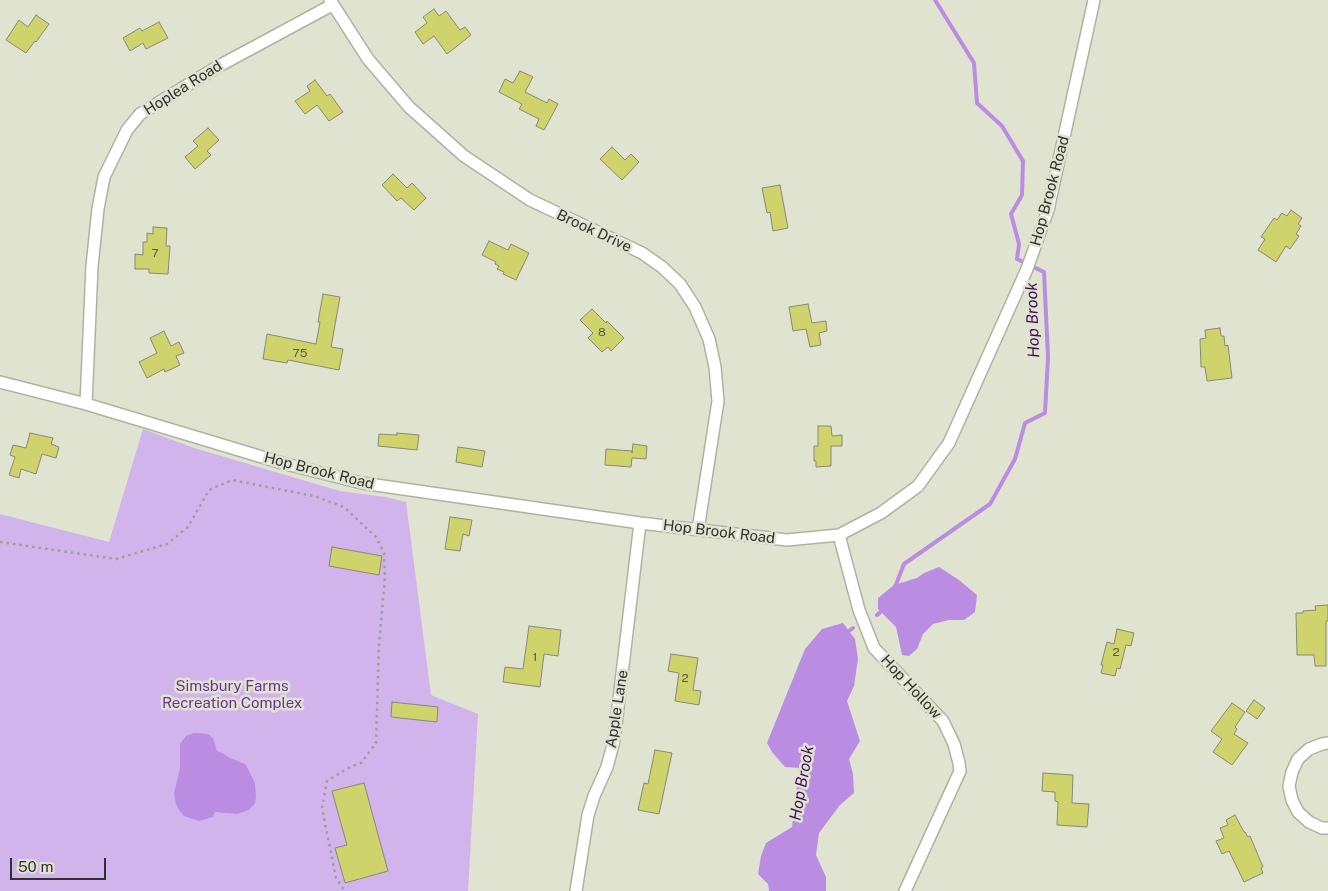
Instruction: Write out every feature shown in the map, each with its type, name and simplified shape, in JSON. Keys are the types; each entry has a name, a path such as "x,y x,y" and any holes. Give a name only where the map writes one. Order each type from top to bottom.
{"street":[{"name":"Hop Brook Road","path":"0,382 86,404 282,463 362,483 640,523 788,540 839,535 881,513 918,486 949,443 1030,264 1050,200 1094,0"},
{"name":"Hoplea Road","path":"86,404 92,266 98,209 104,177 127,130 140,114 331,2"},
{"name":"Brook Drive","path":"331,2 368,59 409,107 464,156 530,200 642,253 662,267 680,284 695,307 708,339 715,367 718,401 698,530"},
{"name":"Apple Lane","path":"576,891 588,815 607,767 614,740 640,523"},
{"name":"Hop Hollow","path":"839,535 859,610 874,648 943,721 954,744 959,763 960,771 905,891"},
{"path":"1328,743 1309,750 1298,759 1292,772 1289,786 1292,800 1298,812 1309,822 1322,828 1328,828"}],"path":[{"path":"0,542 116,558 167,544 188,527 208,490 232,480 314,496 344,508 376,537 384,553 385,578 379,644 376,743 361,763 350,767 327,781 322,808 336,878 345,891"}],"green space":[{"name":"Simsbury Farms Recreation Complex","path":"143,429 194,448 340,491 406,502 431,695 478,714 468,891 0,891 0,514 109,542"}],"water":[{"path":"939,567 977,595 975,612 964,620 949,620 933,624 923,634 917,649 909,656 902,655 896,627 878,609 878,598 894,585 917,578"},
{"path":"843,623 855,639 858,659 854,686 847,701 860,741 849,759 853,774 854,793 840,805 819,833 816,855 826,877 826,891 769,891 768,884 758,874 761,856 766,843 792,827 799,768 785,767 767,743 805,649 822,629"},
{"path":"194,733 208,734 213,738 217,751 245,764 255,783 255,803 249,810 237,814 215,812 213,817 199,821 184,816 179,810 174,794 180,768 180,744 186,736"}],"building":[{"path":"434,9 439,16 446,11 460,30 465,27 471,35 447,54 434,36 423,44 415,32 427,23 423,17"},
{"path":"36,15 49,24 26,53 6,40 19,20 28,27"},
{"path":"159,22 168,38 146,49 143,43 130,51 123,38 140,28 142,31"},
{"path":"520,71 533,77 525,92 547,103 549,99 558,104 544,130 536,126 539,119 519,109 522,104 499,92 505,79 513,83"},
{"path":"315,80 327,96 330,94 343,112 329,121 317,105 305,114 295,101 310,91 307,86"},
{"path":"208,128 219,140 207,151 211,155 195,169 185,157 198,146 193,141"},
{"path":"612,147 625,160 631,154 639,162 622,180 600,159"},
{"path":"393,174 407,188 412,183 426,198 414,210 401,198 397,201 382,185"},
{"path":"780,185 788,228 773,231 770,212 767,213 762,188"},
{"path":"1291,210 1302,218 1298,224 1301,226 1296,234 1299,236 1290,249 1286,246 1276,262 1258,250 1265,239 1261,237 1274,218 1277,220 1282,213 1287,216"},
{"path":"153,227 167,228 166,246 170,246 168,274 149,273 149,269 135,269 135,254 143,255 143,242 147,242 147,233 153,234"},
{"path":"489,241 508,250 511,244 529,253 516,280 503,274 504,272 497,269 499,266 495,264 496,262 482,255"},
{"path":"323,294 340,297 331,347 343,349 339,370 288,360 287,363 263,359 267,334 316,344"},
{"path":"808,304 812,323 826,321 827,331 819,333 821,345 810,347 806,329 793,331 789,307"},
{"path":"592,309 624,338 611,351 608,347 602,352 588,338 593,333 580,320"},
{"path":"1220,328 1221,336 1224,336 1225,346 1228,345 1232,378 1207,381 1205,367 1201,367 1200,339 1206,338 1205,330"},
{"path":"164,331 171,346 179,342 184,353 176,356 180,365 165,372 164,369 147,378 139,362 157,353 150,338"},
{"path":"818,426 831,426 832,436 842,435 842,446 831,446 831,466 816,467 816,461 814,461 814,446 818,446"},
{"path":"30,433 53,438 51,444 59,447 56,458 42,454 36,474 21,469 19,478 9,475 15,457 10,455 13,445 26,448"},
{"path":"397,433 419,435 417,450 378,446 379,434 397,435"},
{"path":"633,444 647,446 646,459 632,458 631,467 605,465 606,449 632,451 632,453"},
{"path":"458,447 485,451 482,467 456,462"},
{"path":"450,517 472,520 469,536 463,534 460,551 445,549"},
{"path":"332,547 382,556 379,575 329,566"},
{"path":"1328,605 1326,666 1315,666 1314,655 1297,655 1296,613 1316,610 1315,606"},
{"path":"529,626 561,630 558,656 544,654 540,687 503,682 505,667 523,669"},
{"path":"1117,629 1134,633 1131,646 1126,645 1120,669 1117,668 1115,676 1101,673 1103,665 1101,665 1107,642 1114,644"},
{"path":"671,654 698,658 693,690 701,691 699,705 675,701 679,673 668,671"},
{"path":"1254,700 1265,708 1257,719 1246,711"},
{"path":"392,702 438,707 437,722 391,717"},
{"path":"1232,703 1245,712 1235,727 1237,729 1234,734 1248,743 1232,765 1213,752 1222,739 1211,731"},
{"path":"655,750 672,753 659,814 638,810 644,783 648,784"},
{"path":"1043,773 1073,775 1072,803 1089,804 1087,827 1057,825 1058,802 1055,801 1055,792 1042,791"},
{"path":"364,783 388,871 345,883 335,848 347,845 332,791"},
{"path":"1235,815 1244,832 1248,837 1250,836 1263,867 1261,868 1263,873 1244,882 1229,851 1222,854 1216,841 1224,838 1220,828 1228,825 1226,820"}],"waterway":[{"name":"Hop Brook","path":"895,587 904,564 990,504 1015,459 1025,423 1045,413 1048,357 1044,272 1017,259 1019,244 1011,214 1022,195 1023,161 1002,126 977,103 974,63 935,0"},
{"name":"Hop Brook","path":"877,615 884,609"},
{"name":"Hop Brook","path":"845,634 853,628"}]}
